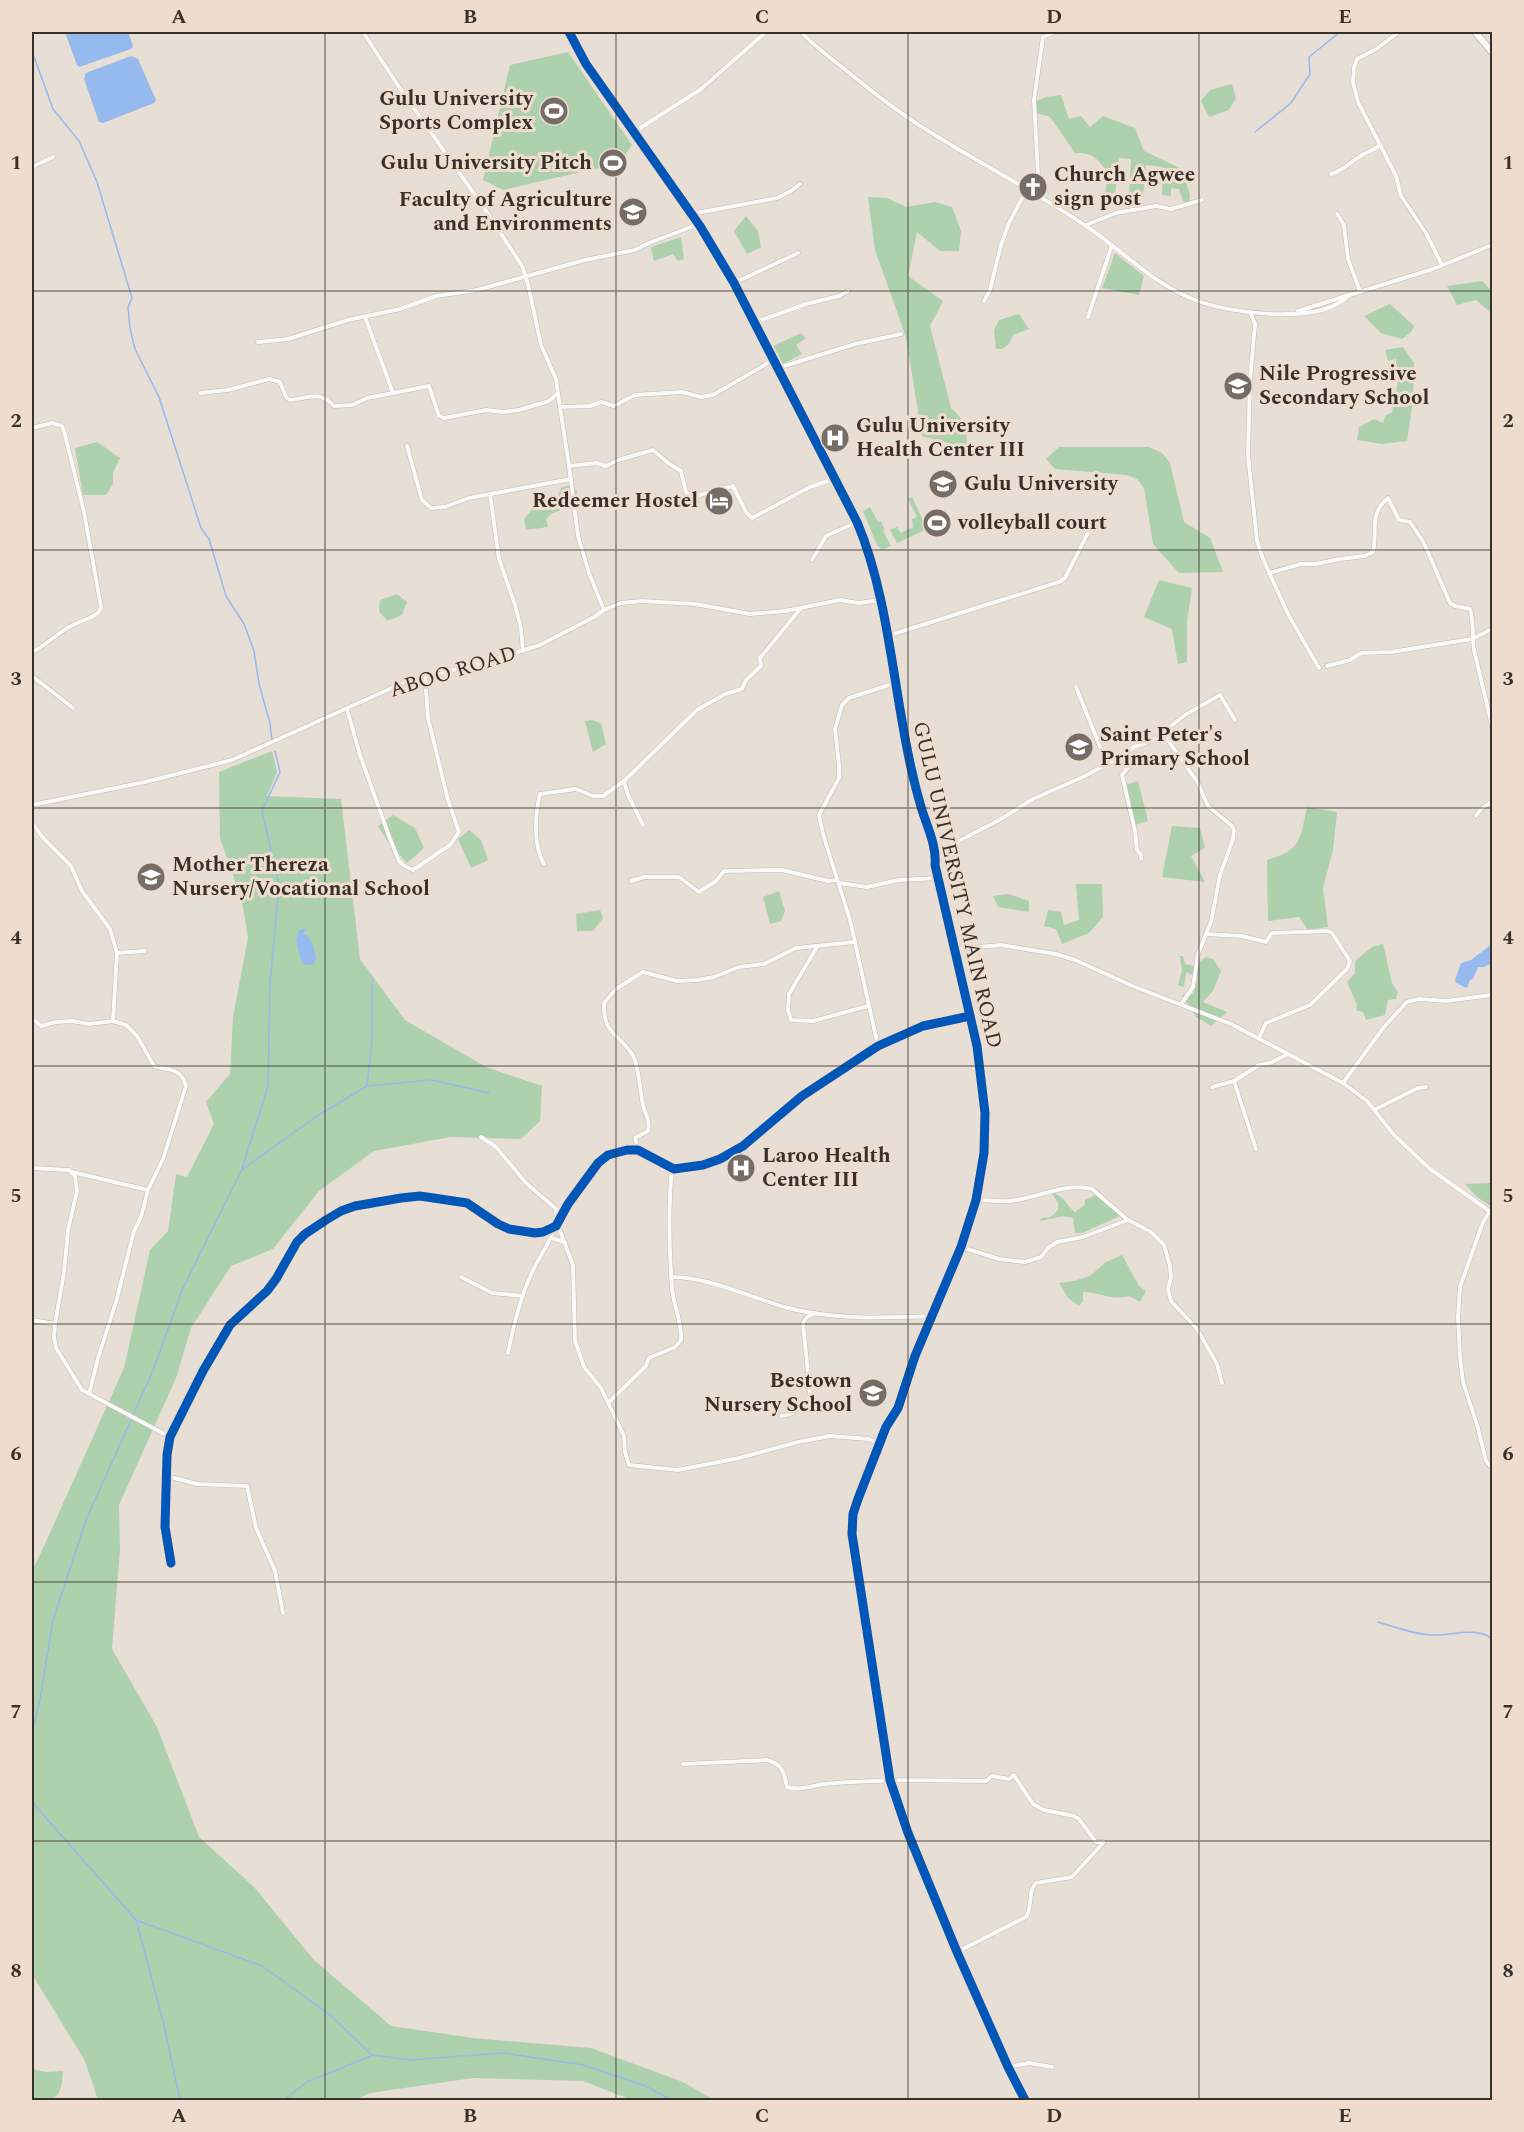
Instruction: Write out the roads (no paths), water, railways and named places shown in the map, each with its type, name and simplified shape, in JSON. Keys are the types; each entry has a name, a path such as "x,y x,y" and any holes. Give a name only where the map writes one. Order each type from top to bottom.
{"main road":[{"path":"1475,32 1492,52"}],"street":[{"path":"363,32 493,220 522,266 541,345 556,379 578,536 589,573 604,610"},
{"name":"GULU UNIVERSITY MAIN ROAD","path":"568,32 586,64 700,226 734,283 857,522 868,548 880,600 903,732 919,802 936,853 935,865 977,1046 985,1113 984,1153 976,1200 961,1247 915,1356 897,1408 886,1427 853,1514 852,1534 890,1780 908,1833 957,1952 1025,2100"},
{"path":"634,132 701,89 766,32"},
{"path":"801,32 891,105 936,136 1086,226 1150,277 1206,304 1250,312 1284,314 1313,312 1329,308 1360,291 1442,265 1492,245"},
{"path":"984,301 990,290 1009,223 1027,189 1038,174 1034,100 1041,43 1045,34 1056,32"},
{"path":"1399,32 1376,49 1357,59 1353,68 1353,82 1358,102 1396,176 1401,196 1426,233 1442,265"},
{"path":"1331,174 1341,171 1363,154 1373,151 1380,145"},
{"path":"32,167 53,157"},
{"path":"691,214 777,198 800,184"},
{"path":"1086,226 1116,213 1156,206 1170,209 1202,200"},
{"path":"1337,214 1344,225 1348,259 1360,291"},
{"path":"258,342 288,339 400,309 436,296 477,290 604,255 635,250 691,227 700,226"},
{"path":"1088,317 1112,245"},
{"path":"734,283 798,253"},
{"path":"756,322 806,304 839,296 848,291"},
{"path":"1250,312 1255,324 1250,380 1248,455 1257,541 1288,614 1319,668"},
{"path":"1255,324 1265,313"},
{"path":"365,317 393,393"},
{"path":"777,368 901,334"},
{"path":"560,407 590,406 601,402 614,406 632,396 646,394 686,392 701,397 708,396 726,389 773,360"},
{"path":"200,393 228,390 269,379 280,382 286,397 290,400 319,396 336,406 352,405 367,398 429,386 439,416 444,418 486,410 503,412 519,410 549,401 558,392"},
{"path":"32,428 54,423 62,426 64,430 84,512 101,607 98,614 61,630 32,652"},
{"path":"407,446 422,500 426,506 445,507 469,498 571,479"},
{"path":"569,466 597,463 606,466 652,450 681,471 686,492 689,495 696,496 733,486 752,518 810,487 828,482 833,474"},
{"path":"490,495 499,559 515,605 521,628 523,651"},
{"path":"1269,573 1301,564 1317,564 1340,558 1365,556 1372,552 1376,514 1388,498 1399,520 1410,522 1424,543 1450,603 1470,609 1474,628 1472,639 1492,726"},
{"path":"887,636 1059,582 1065,578 1094,521"},
{"path":"812,561 826,536 857,522"},
{"name":"ABOO ROAD","path":"32,805 224,763 405,682 523,651 621,603 642,601 695,604 750,614 802,608 840,600 865,603 880,600"},
{"path":"544,864 537,844 535,820 540,794 576,789 593,796 603,796 624,781 697,710 725,694 742,689 746,680 761,666 760,658 802,608"},
{"path":"1327,666 1350,660 1361,653 1391,652 1472,639 1492,629"},
{"path":"32,676 73,708"},
{"path":"347,709 360,755 392,844 403,866 412,870 450,845 459,832 448,801 428,718 425,676"},
{"path":"879,1046 844,897 819,815 838,778 835,729 839,711 849,698 895,683"},
{"path":"1076,687 1107,764"},
{"path":"936,853 1001,819 1033,799 1107,764 1134,747 1142,746 1202,704 1220,696 1234,720"},
{"path":"1163,733 1198,783 1208,806 1234,828 1233,839 1220,874 1211,922 1198,954 1193,987 1182,1004"},
{"path":"1120,757 1129,766 1122,775 1136,831 1137,850 1141,859"},
{"path":"624,781 628,795 643,825"},
{"path":"1476,816 1481,808 1492,801"},
{"path":"32,823 44,839 71,866 82,891 110,929 117,953 113,1021"},
{"path":"632,881 644,877 679,877 699,892 716,881 724,871 736,869 790,871 828,881 867,887 899,880 939,878"},
{"path":"1206,934 1242,936 1266,942 1270,934 1274,933 1328,931 1332,933 1350,961 1347,969 1310,1005 1266,1023 1259,1038"},
{"path":"638,1150 635,1138 648,1131 649,1124 640,1093 634,1057 608,1028 604,1008 606,1000 616,989 643,972 677,981 698,980 714,977 739,967 764,964 796,948 855,942"},
{"path":"955,949 1001,945 1056,954 1231,1023 1343,1083 1360,1095 1376,1109 1395,1135 1418,1158 1491,1212 1483,1222 1460,1287 1458,1317 1463,1382 1486,1461 1492,1468"},
{"path":"817,947 789,994 788,1010 791,1020 813,1021 868,1006"},
{"path":"117,953 145,951"},
{"path":"1343,1083 1384,1026 1407,1002 1419,999 1446,1001 1492,994"},
{"path":"508,1353 513,1326 530,1277 562,1214 602,1159 614,1153 638,1150 672,1168 704,1165 720,1159 743,1146 802,1096 879,1046 924,1026 970,1016"},
{"path":"32,1018 41,1026 56,1022 96,1024 113,1021 126,1025 144,1046 154,1066 176,1071 186,1086 164,1160 148,1190 141,1217 134,1231 89,1394"},
{"path":"1212,1087 1234,1081 1259,1065 1270,1063 1286,1054"},
{"path":"1234,1081 1256,1149"},
{"path":"1376,1109 1426,1087"},
{"path":"481,1137 496,1147 526,1183 562,1214"},
{"path":"32,1168 57,1168 148,1190"},
{"path":"609,1402 646,1366 649,1358 675,1347 680,1342 679,1317 673,1297 669,1232 672,1168"},
{"path":"72,1172 76,1179 76,1191 68,1230 55,1324 56,1347 78,1385 89,1394 170,1437"},
{"path":"976,1200 1008,1202 1070,1187 1085,1187 1092,1189 1128,1220 1151,1232 1164,1245 1172,1274 1168,1290 1171,1301 1197,1329 1217,1364 1222,1383"},
{"path":"171,1563 165,1527 167,1455 170,1437 203,1371 230,1325 267,1291 297,1242 305,1234 341,1210 420,1196 467,1203 498,1224 517,1230 543,1232 557,1224"},
{"path":"556,1209 557,1224 573,1265 575,1341 584,1367 601,1388 624,1436 626,1456 630,1466 678,1470 830,1436 869,1439 880,1444"},
{"path":"961,1247 999,1259 1025,1262 1041,1257 1056,1242 1083,1237 1128,1220"},
{"path":"551,1238 566,1243"},
{"path":"461,1277 492,1293 523,1296"},
{"path":"672,1277 700,1280 788,1308 815,1313 880,1318 933,1316"},
{"path":"781,1416 794,1415 807,1402 810,1394 803,1323 807,1317 815,1313"},
{"path":"32,1320 55,1324"},
{"path":"167,1476 197,1484 247,1486 256,1528 275,1572 284,1614"},
{"path":"682,1764 766,1760 780,1766 784,1771 787,1787 794,1789 890,1780 986,1781 992,1776 1009,1779 1014,1775 1033,1804 1044,1810 1074,1816 1083,1822 1096,1842 1104,1842 1071,1876 1036,1883 1030,1894 1029,1914 1026,1917 957,1952"},
{"path":"1008,2067 1029,2063 1052,2067"}],"water":[{"path":"65,32 128,32 133,46 131,49 79,67"},
{"path":"131,56 138,59 156,100 154,103 103,123 99,122 84,79 86,73"},
{"path":"307,928 303,934 311,940 316,959 314,964 304,965 296,940 299,930"},
{"path":"1492,944 1492,963 1478,967 1467,988 1456,983 1461,963 1471,960"}],"waterway":[{"path":"1255,132 1291,103 1310,74 1309,57 1340,32"},
{"path":"32,51 53,109 79,141 97,182 132,298 128,307 135,349 159,397 201,528 209,539 226,596 244,624 254,651 272,740"},
{"path":"133,1415 154,1368 182,1290 242,1169 268,1086 270,984 279,885 262,811 280,772 275,751"},
{"path":"243,1169 317,1116 367,1086 372,1042 372,981"},
{"path":"368,1086 432,1080 489,1093"},
{"path":"32,1733 53,1620 86,1520 131,1420"},
{"path":"1378,1622 1419,1634 1440,1635 1471,1632 1486,1635 1492,1639"},
{"path":"32,1802 136,1920 163,2021 180,2100"},
{"path":"136,1920 262,1966 330,2015 372,2055 410,2060 503,2053 583,2065 643,2085 672,2100"},
{"path":"284,2100 307,2082 371,2056"}],"place":[{"name":"Gulu University Sports Complex","path":"554,111"},
{"name":"Gulu University Pitch","path":"613,163"},
{"name":"Church Agwee sign post","path":"1033,187"},
{"name":"Faculty of Agriculture and Environments","path":"633,212"},
{"name":"Nile Progressive Secondary School","path":"1238,386"},
{"name":"Gulu University Health Center III","path":"835,438"},
{"name":"Gulu University","path":"943,484"},
{"name":"Redeemer Hostel","path":"719,501"},
{"name":"volleyball court","path":"937,523"},
{"name":"Saint Peter's Primary School","path":"1079,747"},
{"name":"Mother Thereza Nursery/Vocational School","path":"151,877"},
{"name":"Laroo Health Center III","path":"741,1168"},
{"name":"Bestown Nursery School","path":"873,1393"}]}
